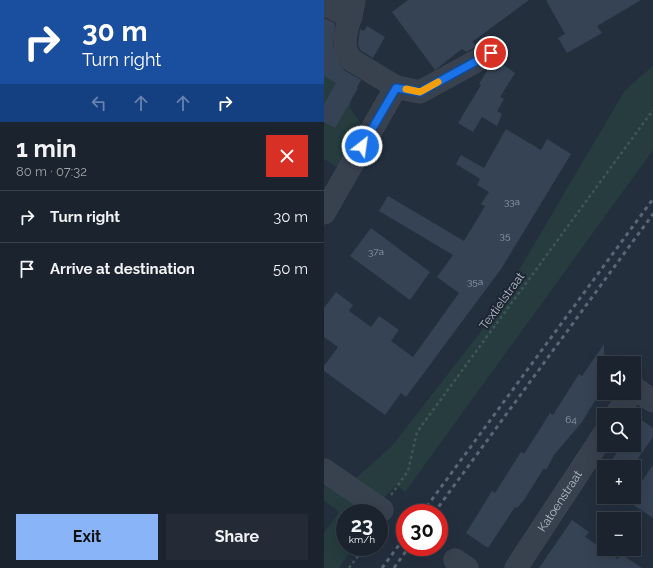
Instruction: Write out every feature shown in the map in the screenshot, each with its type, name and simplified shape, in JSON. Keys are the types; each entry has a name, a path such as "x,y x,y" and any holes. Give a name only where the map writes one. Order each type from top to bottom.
{"street":[{"path":"324,4 352,9 344,47 350,60 396,88 420,92 491,53"},
{"path":"324,213 396,88"},
{"path":"641,393 653,401"},
{"name":"Katoenstraat","path":"516,568 597,445"},
{"path":"324,470 373,504"}],"path":[{"name":"Textielstraat","path":"386,504 408,471 417,432 653,110"},
{"path":"349,568 358,556"}],"green space":[{"path":"324,52 351,98 350,108 361,124 361,130 341,169 324,159"},
{"path":"653,66 653,150 405,492 396,485 382,500 355,479 392,446 489,321 625,90"},
{"path":"324,482 355,504 336,504 336,510 324,500"},
{"path":"336,516 336,556 347,556 339,568 324,568 324,533"}],"building":[{"path":"408,0 529,0 472,42 478,46 466,52 462,49 435,70 392,12"},
{"path":"546,0 641,0 597,26 602,33 567,53 558,38 565,34"},
{"path":"324,18 335,23 333,45 339,64 344,70 361,80 335,128 324,122 324,104 336,83 324,76"},
{"path":"367,26 385,37 373,58 360,50 358,44 360,29 364,31"},
{"path":"502,64 515,73 500,97 504,99 497,111 502,114 497,126 482,117 473,132 458,123 481,85 479,84 488,69 492,66 498,70"},
{"path":"506,129 541,150 547,139 571,154 501,269 406,397 401,393 385,415 324,371 324,366 338,347 324,337 324,308 336,292 353,305 349,311 371,327 379,316 399,330 391,341 413,357 459,293 437,277 453,255 379,211 388,196 464,241 485,206 481,204 489,192 477,185 480,179 456,164 461,155 484,168"},
{"path":"371,228 430,272 410,300 350,256"},
{"path":"604,344 604,356 597,356 597,397 582,422 554,455 546,470 544,468 524,500 517,508 515,507 488,548 466,533 492,491 495,493 521,452 524,454 550,413 553,415 579,374 582,376"},
{"path":"641,420 653,428 653,437 637,460 612,460 617,452 641,452"},
{"path":"653,465 653,518 632,504 641,504 641,483"},
{"path":"572,520 589,532 585,537 597,545 597,556 614,556 618,559 620,556 624,556 642,568 539,568"}],"railway":[{"path":"429,504 653,199"},
{"path":"441,504 653,214"},
{"path":"382,568 396,549"},
{"path":"394,568 403,556"}],"slow traffic":[{"path":"406,89 420,92 438,82"}],"route":[{"path":"362,146 396,88 420,92 491,53"}]}
